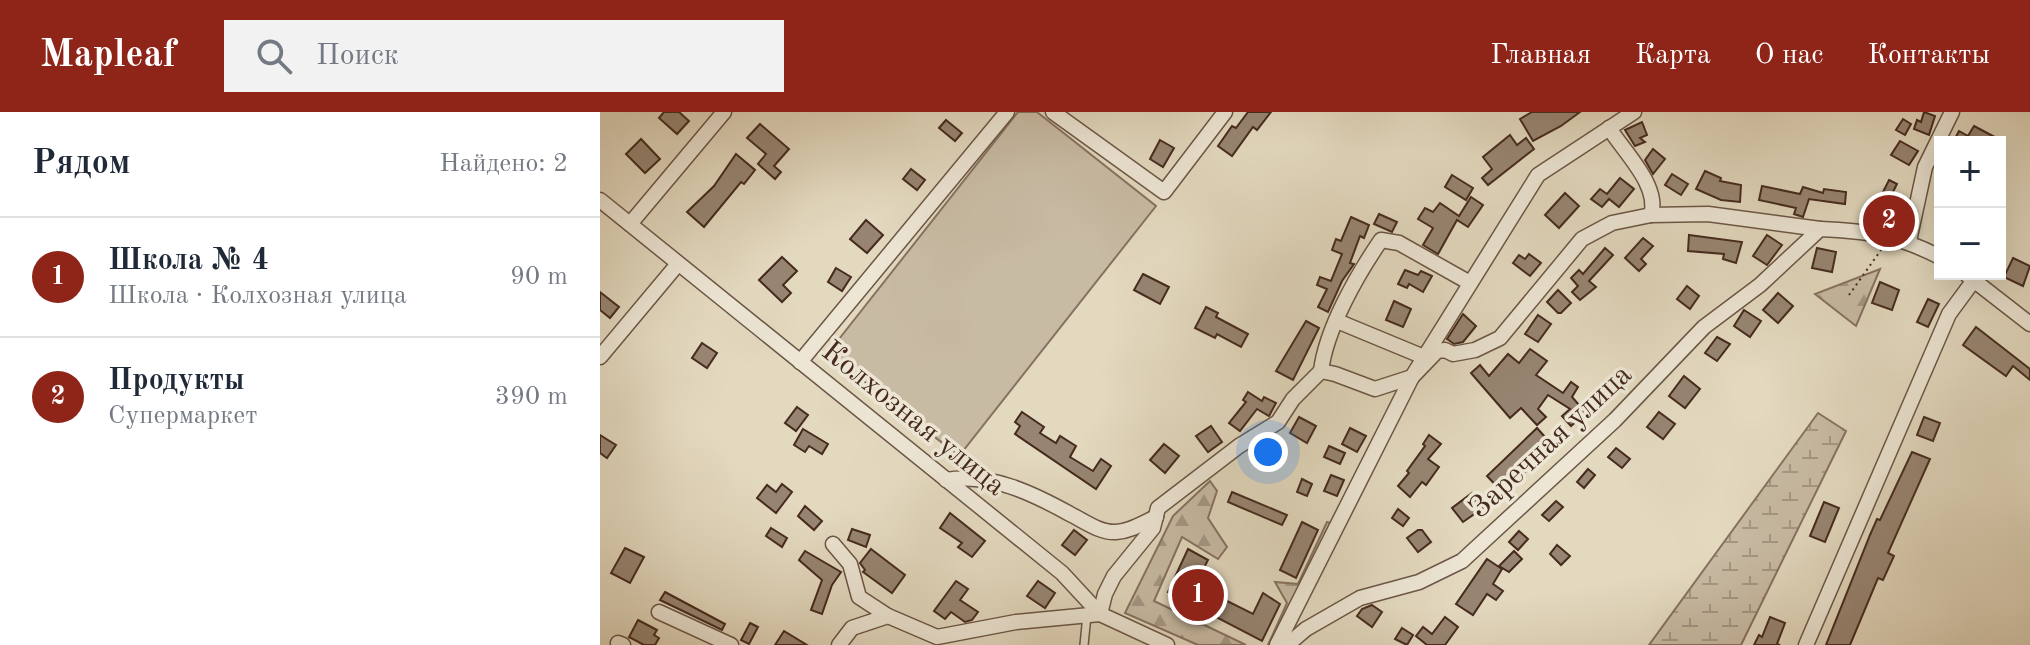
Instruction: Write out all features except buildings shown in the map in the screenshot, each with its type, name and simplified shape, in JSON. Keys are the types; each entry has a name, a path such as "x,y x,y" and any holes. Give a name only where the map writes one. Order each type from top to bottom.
{"street":[{"path":"630,224 724,112"},
{"path":"800,362 1007,112"},
{"path":"1053,112 1164,192 1225,112"},
{"path":"1277,645 1412,377 1538,175 1634,112"},
{"path":"1909,241 1925,167 1952,112"},
{"path":"1609,128 1650,187 1654,205 1651,215"},
{"name":"Колхозная улица","path":"600,200 1062,573 1094,615 1167,645"},
{"path":"1321,371 1375,389 1412,377 1437,351 1445,350 1453,354 1475,350 1500,338 1582,239 1612,223 1651,215 1708,214 1820,229 1862,230 1909,241 1934,254"},
{"name":"Заречная улица","path":"1287,645 1306,629 1360,598 1419,582 1462,561 1615,420 1704,327 1760,285 1820,229"},
{"path":"833,544 850,564 859,597 888,616 937,637 1016,622 1094,615 1114,576 1153,528 1158,508 1239,446 1278,422 1293,399 1321,371 1322,359 1337,321 1362,268 1381,240 1399,243 1470,283"},
{"path":"600,357 677,265"},
{"path":"1806,645 1949,314 1968,280"},
{"path":"1974,280 2030,324"},
{"path":"1337,321 1424,357"},
{"path":"946,480 982,480 1013,486 1100,530 1114,532 1133,529 1156,517"},
{"path":"659,612 731,645"},
{"path":"839,645 852,628 888,616"}],"lane":[{"path":"1084,645 1094,615"}],"path":[{"path":"1849,295 1882,248"}],"green space":[{"path":"1018,112 1037,112 1156,206 959,456 828,353"},
{"path":"1880,269 1856,326 1815,294"},
{"path":"1818,413 1846,431 1741,645 1649,645"},
{"path":"1210,481 1217,491 1208,518 1227,547 1218,559 1182,537 1154,601 1246,645 1198,645 1125,613 1173,516"},
{"path":"1327,522 1334,524 1273,645 1268,645 1287,603 1275,582 1298,584"}],"place":[{"name":"Продукты","path":"1889,221"},
{"name":"Школа № 4","path":"1198,595"}]}
